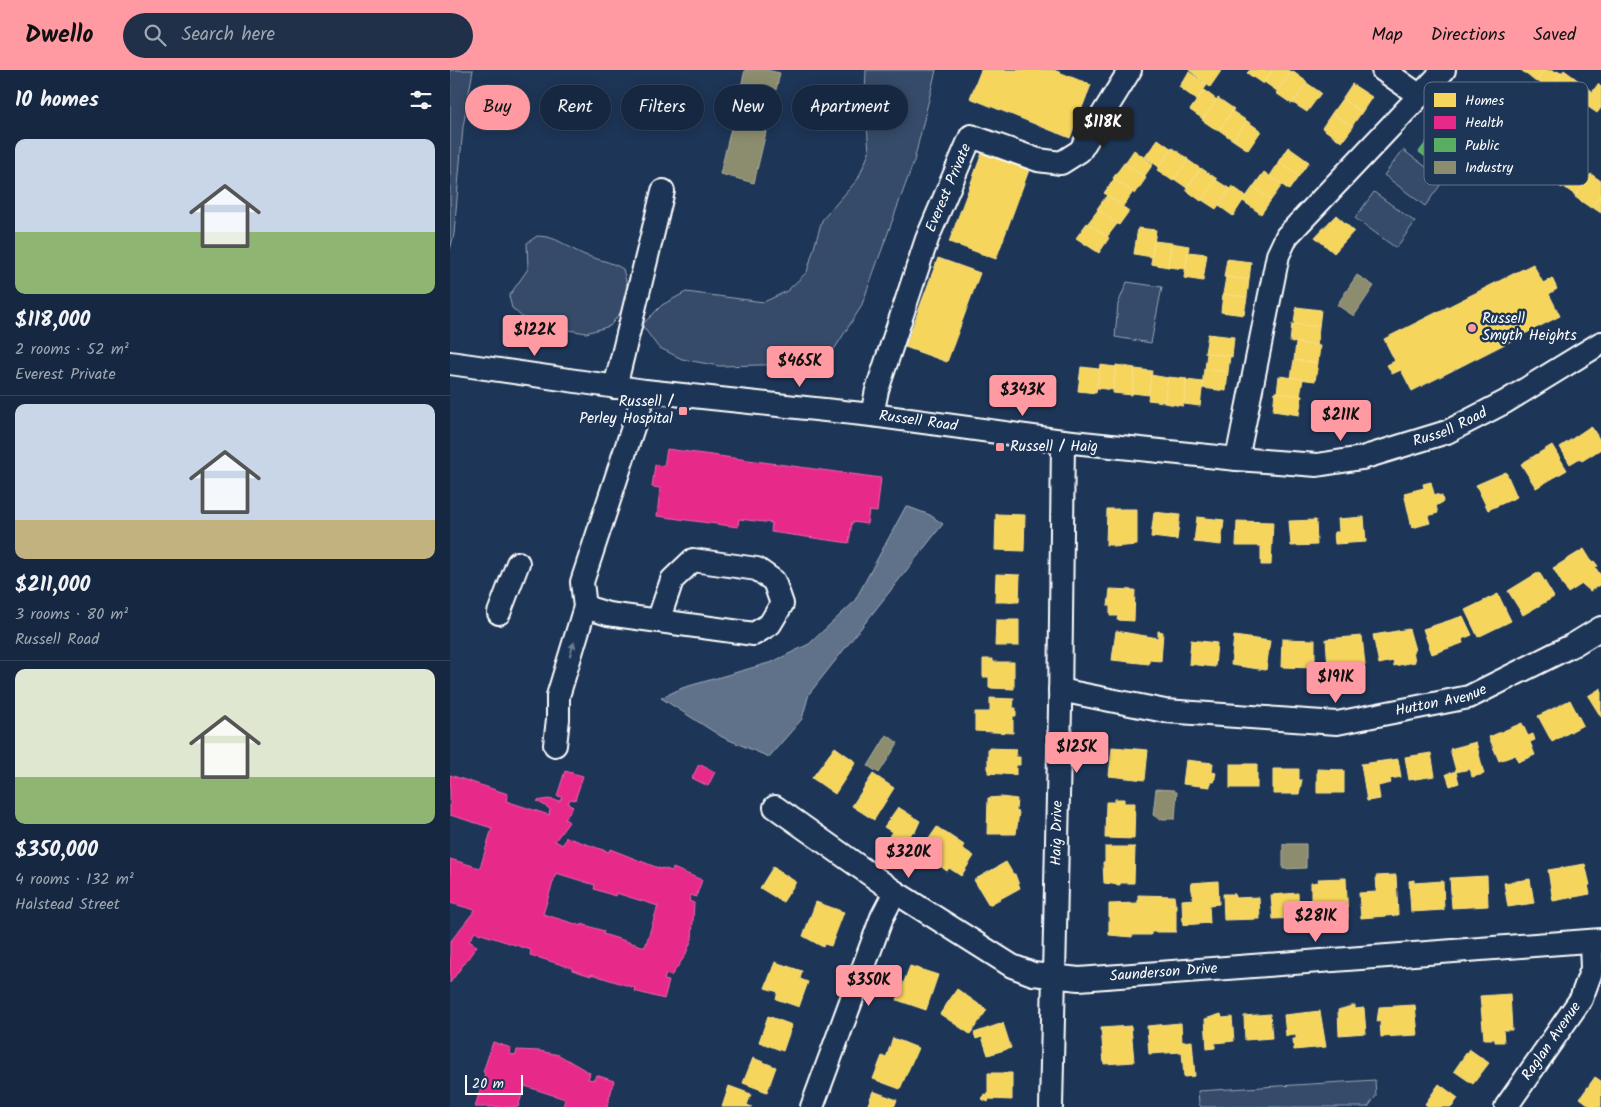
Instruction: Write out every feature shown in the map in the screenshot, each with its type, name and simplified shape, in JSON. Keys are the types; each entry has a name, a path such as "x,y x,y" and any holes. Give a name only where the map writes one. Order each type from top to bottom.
{"street":[{"name":"Everest Private","path":"872,415 877,390 927,238 971,136 1038,160 1061,164 1080,151 1130,70"},
{"path":"1383,70 1420,96"},
{"path":"1433,82 1444,70"},
{"path":"1237,459 1278,255 1287,236 1424,92"},
{"path":"616,388 663,191"},
{"name":"Russell Road","path":"450,363 616,388 872,415 1063,441 1237,459 1317,465 1362,458 1447,432 1505,402 1601,343"},
{"path":"555,745 558,696 585,607 582,582 645,391"},
{"name":"Haig Drive","path":"1050,1107 1043,975 1060,690 1063,441"},
{"path":"585,607 608,614 658,621 754,634 770,624 782,604 774,581 757,569 692,560 672,580 658,621"},
{"path":"499,613 518,563"},
{"name":"Hutton Avenue","path":"1060,690 1165,710 1337,723 1469,697 1573,645 1601,628"},
{"name":"Saunderson Drive","path":"775,807 895,892 1012,966 1043,975 1089,978 1596,941"},
{"path":"812,1107 882,917 895,892"},
{"name":"Raglan Avenue","path":"1506,1107 1581,999 1592,969 1596,941"}],"shaded area":[{"path":"450,70 473,70 470,85 465,85 465,116 454,234 450,250"},
{"path":"866,70 936,70 914,161 861,307 835,348 825,356 801,364 719,366 682,359 658,347 642,325 662,305 686,292 764,302 787,291 807,272 822,220 858,179 869,153 867,130 908,130 908,85 865,85"},
{"path":"1403,150 1424,165 1424,185 1440,185 1425,206 1384,175"},
{"path":"1374,192 1415,222 1396,248 1355,218"},
{"path":"537,236 557,240 585,255 609,262 623,269 629,293 626,305 610,326 586,333 545,326 522,317 512,308 509,296 528,269 527,243"},
{"path":"1127,282 1162,287 1151,343 1115,337 1118,304"},
{"path":"906,506 930,515 943,524 809,694 802,719 769,757 722,737 661,698 682,688 772,662 809,644 854,602"},
{"path":"1375,1080 1376,1096 1368,1107 1201,1107 1199,1104 1198,1091"}],"building: Homes":[{"path":"981,70 1054,70 1091,85 1070,138 970,98"},
{"path":"1189,70 1219,70 1221,71 1210,87"},
{"path":"1250,70 1273,70 1263,84 1247,73"},
{"path":"1273,70 1288,70 1291,72 1277,91 1264,82"},
{"path":"1521,70 1544,70 1536,82"},
{"path":"1544,70 1562,72 1555,82 1537,81"},
{"path":"1564,70 1579,81 1578,82 1555,82"},
{"path":"1292,71 1307,82 1292,104 1276,93"},
{"path":"1189,72 1207,85 1197,100 1179,87"},
{"path":"1307,83 1321,93 1307,112 1293,103"},
{"path":"1352,84 1372,97 1362,112 1342,99"},
{"path":"1598,84 1601,87 1601,108 1597,113 1588,107 1588,98"},
{"path":"1588,88 1592,91 1588,97"},
{"path":"1204,90 1217,100 1203,119 1190,110"},
{"path":"1218,98 1234,109 1218,131 1202,120"},
{"path":"1342,99 1362,112 1352,126 1332,113"},
{"path":"1232,111 1247,121 1233,140 1219,130"},
{"path":"1332,113 1353,127 1342,142 1322,128"},
{"path":"1247,121 1261,131 1248,150 1233,140"},
{"path":"1158,139 1172,149 1159,167 1145,157"},
{"path":"1288,147 1309,162 1299,176 1278,162"},
{"path":"1173,148 1188,159 1173,181 1157,170"},
{"path":"1134,150 1153,164 1144,177 1125,163"},
{"path":"982,153 1029,170 996,259 949,242"},
{"path":"1188,160 1201,169 1187,188 1174,179"},
{"path":"1279,162 1299,176 1289,190 1270,176"},
{"path":"1124,163 1146,178 1135,194 1113,178"},
{"path":"1201,168 1217,179 1201,201 1186,190"},
{"path":"1264,172 1282,185 1271,200 1253,187"},
{"path":"1591,174 1601,181 1601,193 1591,208 1575,197 1583,185 1588,185 1588,178"},
{"path":"1114,179 1133,192 1123,206 1104,193"},
{"path":"1216,180 1230,189 1216,209 1202,200"},
{"path":"1564,185 1584,185 1576,196"},
{"path":"1232,186 1246,196 1233,216 1219,206"},
{"path":"1253,187 1271,200 1261,214 1243,201"},
{"path":"1601,193 1601,213 1592,207"},
{"path":"1107,195 1129,211 1119,225 1097,209"},
{"path":"1098,210 1117,224 1107,237 1088,223"},
{"path":"1336,215 1354,231 1334,253 1315,237"},
{"path":"1087,223 1109,238 1099,253 1076,238"},
{"path":"1138,228 1156,230 1152,257 1134,254"},
{"path":"1154,241 1171,243 1168,267 1151,264"},
{"path":"1171,243 1189,246 1186,269 1168,267"},
{"path":"1188,252 1207,254 1203,281 1184,278"},
{"path":"938,258 980,273 947,362 905,347"},
{"path":"1227,259 1251,262 1249,280 1224,277"},
{"name":"Russell Smyth Heights","path":"1533,264 1543,283 1552,278 1557,289 1549,294 1560,316 1412,391 1401,370 1392,374 1387,365 1395,361 1384,339"},
{"path":"1226,277 1249,280 1247,297 1223,294"},
{"path":"1223,294 1247,297 1244,315 1221,312"},
{"path":"1296,307 1321,310 1319,327 1294,324"},
{"path":"1292,324 1319,327 1317,345 1290,342"},
{"path":"1208,334 1234,337 1232,357 1205,353"},
{"path":"1296,343 1320,346 1318,363 1294,360"},
{"path":"1207,353 1230,356 1228,372 1205,369"},
{"path":"1294,360 1318,363 1315,381 1291,378"},
{"path":"1100,365 1116,367 1113,390 1097,388"},
{"path":"1116,365 1135,368 1132,395 1113,393"},
{"path":"1081,367 1099,369 1096,393 1078,391"},
{"path":"1135,369 1152,371 1149,395 1132,393"},
{"path":"1204,369 1228,372 1226,391 1202,388"},
{"path":"1151,375 1168,378 1164,402 1148,400"},
{"path":"1279,376 1303,379 1300,396 1277,393"},
{"path":"1168,377 1187,379 1183,406 1164,403"},
{"path":"1186,380 1203,382 1200,406 1184,404"},
{"path":"1275,392 1302,396 1299,415 1273,411"},
{"path":"1591,426 1601,442 1601,449 1582,461 1580,458 1570,464 1560,447"},
{"path":"1552,445 1567,470 1536,488 1521,464"},
{"path":"1506,472 1517,497 1488,510 1476,485"},
{"path":"1431,482 1434,494 1442,496 1443,502 1436,506 1438,513 1428,516 1430,523 1412,528 1404,493 1424,488 1423,484"},
{"path":"1107,509 1137,509 1137,545 1113,547 1113,545 1106,545"},
{"path":"1154,512 1180,515 1177,540 1151,537"},
{"path":"996,514 1025,515 1024,551 995,550"},
{"path":"1197,517 1224,520 1221,545 1194,542"},
{"path":"1364,517 1366,542 1335,544 1334,532 1339,532 1338,519"},
{"path":"1316,520 1317,545 1291,546 1289,521"},
{"path":"1237,521 1273,522 1271,565 1261,565 1261,546 1236,546"},
{"path":"1584,549 1592,562 1594,561 1598,566 1595,567 1601,576 1601,584 1590,591 1582,584 1568,593 1553,568"},
{"path":"1539,572 1554,597 1523,615 1508,591"},
{"path":"996,574 1020,575 1019,602 995,602"},
{"path":"1110,589 1135,590 1134,621 1117,620 1118,616 1110,616 1110,606 1108,606"},
{"path":"1498,594 1511,621 1478,637 1465,610"},
{"path":"1463,616 1472,635 1462,639 1463,643 1432,654 1423,629"},
{"path":"996,620 1019,620 1019,646 995,646"},
{"path":"1409,629 1415,650 1413,650 1415,662 1394,666 1393,661 1379,664 1373,635"},
{"path":"1116,631 1158,638 1158,631 1163,632 1161,661 1149,660 1149,664 1112,660"},
{"path":"1234,636 1270,641 1266,670 1231,665"},
{"path":"1362,636 1365,665 1351,666 1351,670 1345,670 1344,667 1328,668 1326,639"},
{"path":"1282,639 1315,640 1315,668 1281,667"},
{"path":"1191,640 1217,643 1215,667 1189,664"},
{"path":"983,659 993,659 993,662 1014,662 1014,689 989,688 989,677 983,677"},
{"path":"1601,688 1601,717 1588,696"},
{"path":"990,698 1014,699 1013,708 1016,708 1016,716 1013,716 1013,733 975,731 975,712 990,712"},
{"path":"1570,700 1583,725 1552,742 1538,716"},
{"path":"1522,723 1528,736 1533,734 1535,740 1530,742 1535,755 1518,762 1516,755 1499,761 1489,737"},
{"path":"1476,742 1484,774 1472,777 1470,769 1456,772 1459,783 1450,786 1446,774 1456,771 1450,749"},
{"path":"835,747 856,762 835,794 812,778"},
{"path":"1112,747 1148,750 1145,780 1109,776"},
{"path":"988,748 1016,749 1016,757 1020,757 1020,765 1016,765 1016,775 988,773"},
{"path":"1431,753 1435,776 1409,780 1405,757"},
{"path":"1398,759 1401,777 1390,779 1391,783 1378,786 1380,799 1367,801 1361,764"},
{"path":"1186,760 1213,763 1212,772 1216,773 1214,782 1210,782 1210,787 1183,784"},
{"path":"1230,764 1257,764 1257,788 1230,788"},
{"path":"1273,769 1299,769 1299,780 1302,780 1299,794 1273,794"},
{"path":"1317,769 1344,770 1344,793 1317,793"},
{"path":"873,774 894,788 874,820 852,806"},
{"path":"988,798 1017,799 1016,811 1019,812 1016,834 987,834"},
{"path":"1115,799 1124,799 1124,803 1135,803 1134,839 1105,838 1106,802 1115,802"},
{"path":"898,807 920,821 915,832 913,831 906,842 898,837 896,840 889,836 892,832 884,827"},
{"path":"937,827 964,845 962,848 974,856 961,876 949,868 947,871 920,852"},
{"path":"1105,847 1135,847 1134,883 1120,883 1120,885 1104,883 1103,862 1105,862"},
{"path":"1006,862 1013,874 1015,874 1020,888 989,905 974,880"},
{"path":"1585,864 1590,894 1553,901 1548,870"},
{"path":"773,867 796,882 783,902 760,888"},
{"path":"1396,875 1398,915 1361,918 1359,893 1377,892 1376,876"},
{"path":"1487,876 1488,906 1452,908 1450,878"},
{"path":"1346,878 1348,919 1321,921 1321,917 1311,918 1311,883 1319,882 1318,879"},
{"path":"1530,879 1534,903 1508,907 1504,883"},
{"path":"1414,880 1414,883 1443,881 1444,910 1411,912 1409,881"},
{"path":"1218,881 1219,904 1209,905 1210,923 1183,925 1182,900 1193,899 1191,883"},
{"path":"1298,893 1299,918 1273,919 1271,895"},
{"path":"1223,894 1235,894 1235,898 1259,897 1260,919 1224,920"},
{"path":"1138,895 1174,896 1175,903 1170,904 1176,904 1176,932 1151,932 1151,935 1132,935 1132,937 1109,935 1109,904 1138,903"},
{"path":"816,902 844,912 831,946 824,944 823,947 803,936"},
{"path":"775,962 802,971 800,979 808,982 799,1007 776,999 778,992 765,988"},
{"path":"910,966 938,975 926,1010 897,1000"},
{"path":"957,989 987,1010 970,1034 940,1014"},
{"path":"1510,994 1512,1030 1503,1030 1504,1042 1495,1042 1495,1039 1484,1039 1480,996"},
{"path":"1355,1005 1355,1009 1364,1008 1366,1033 1339,1035 1338,1010"},
{"path":"1415,1005 1418,1035 1381,1037 1380,1021 1377,1022 1379,1007"},
{"path":"1320,1011 1326,1047 1294,1050 1293,1039 1296,1039 1296,1035 1286,1036 1284,1015"},
{"path":"1221,1014 1222,1018 1232,1017 1234,1041 1215,1043 1215,1048 1207,1049 1205,1019"},
{"path":"1270,1014 1272,1038 1245,1040 1244,1016"},
{"path":"768,1016 792,1025 783,1051 759,1042"},
{"path":"1003,1023 1011,1048 988,1055 982,1037 976,1039 974,1033"},
{"path":"1181,1023 1182,1042 1192,1041 1195,1076 1184,1077 1182,1052 1149,1054 1147,1026"},
{"path":"1131,1026 1134,1062 1104,1064 1101,1028"},
{"path":"893,1038 918,1048 900,1089 873,1079 882,1056 886,1058"},
{"path":"1469,1049 1489,1063 1473,1084 1454,1071"},
{"path":"753,1058 776,1067 767,1092 743,1083"},
{"path":"988,1073 1012,1073 1012,1100 989,1099 988,1102 982,1099 984,1094 988,1095"},
{"path":"1595,1077 1601,1081 1601,1107 1592,1107 1580,1098"},
{"path":"1439,1084 1458,1098 1452,1107 1429,1107 1425,1104"},
{"path":"729,1086 751,1094 747,1105 752,1107 722,1107"},
{"path":"873,1091 897,1100 894,1107 867,1107"}],"building: Health":[{"path":"667,449 881,478 877,512 869,511 867,524 852,522 849,543 771,532 772,523 739,519 738,527 657,516 660,488 652,487 655,465 664,466"},
{"path":"699,764 715,772 708,786 692,778"},
{"path":"565,771 583,776 575,800 570,799 568,804 573,807 565,819 569,822 555,841 563,845 566,837 609,852 610,849 661,869 672,871 673,868 702,880 696,897 691,895 689,901 694,903 692,939 685,956 671,976 666,974 664,980 669,981 664,999 634,991 635,988 591,974 591,976 572,970 572,968 530,955 531,950 475,932 469,941 477,946 450,983 450,942 475,910 450,903 450,859 480,868 492,828 450,815 450,775 508,794 506,801 549,815 550,809 537,801 548,799 560,801 562,797 557,796","holes":["556,873 595,885 594,889 615,896 616,893 658,906 645,947 603,934 604,931 543,914"]},
{"path":"493,1042 511,1048 510,1054 516,1055 517,1050 540,1051 559,1055 590,1073 588,1079 594,1080 596,1075 614,1081 607,1107 563,1107 565,1099 525,1086 518,1107 475,1107 485,1073 483,1072"}],"building: Public":[{"path":"1424,145 1424,156 1419,152"}],"building: Industry":[{"path":"745,70 767,70 780,73 777,85 741,85"},
{"path":"731,130 767,130 754,183 720,174"},
{"path":"1357,275 1374,286 1354,316 1337,305"},
{"path":"887,735 898,743 879,773 868,766"},
{"path":"1156,789 1174,790 1174,792 1177,792 1175,819 1159,819 1153,815"},
{"path":"1283,844 1306,844 1306,868 1283,869"}],"place":[{"name":"Russell Smyth Heights","path":"1472,328"},
{"name":"Russell / Perley Hospital","path":"683,411"},
{"name":"Russell / Haig","path":"1000,447"}]}
